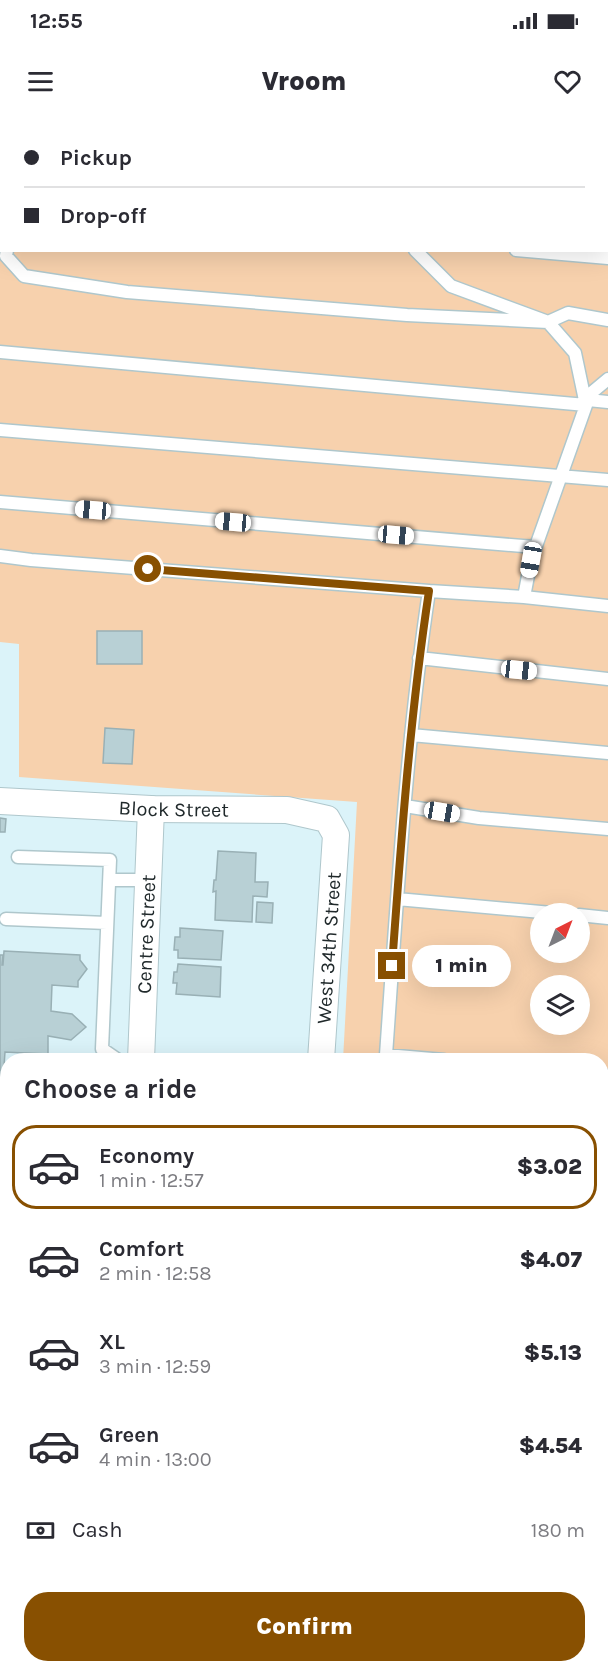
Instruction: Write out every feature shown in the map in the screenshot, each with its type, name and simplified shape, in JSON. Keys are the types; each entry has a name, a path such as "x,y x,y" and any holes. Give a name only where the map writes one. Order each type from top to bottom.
{"street":[{"name":"Block Street","path":"0,801 151,809 287,810 327,819 336,835"},
{"name":"Centre Street","path":"141,1053 151,809"},
{"name":"West 34th Street","path":"321,1053 336,835"}],"lane":[{"path":"7,252 6,256 24,276 127,291 407,315 548,322 568,313 608,320"},
{"path":"417,252 451,286 548,322 575,353 587,402"},
{"path":"539,252 608,258"},
{"path":"0,352 608,402"},
{"path":"524,597 531,560 590,394 608,379"},
{"path":"0,430 608,480"},
{"path":"0,502 536,547"},
{"path":"0,556 524,597 608,606"},
{"path":"386,1053 411,735 429,591"},
{"path":"419,658 608,679"},
{"path":"411,735 608,753"},
{"path":"405,806 479,818 608,829"},
{"path":"18,857 110,860 102,1049 108,1053"},
{"path":"110,880 149,880"},
{"path":"397,899 530,911"},
{"path":"590,916 608,918"},
{"path":"6,919 107,923"}],"shaded area":[{"path":"0,252 608,252 608,1053 343,1053 357,802 19,777 19,644 0,642"}],"building":[{"path":"97,631 142,631 142,664 97,664"},
{"path":"105,728 134,730 132,764 103,763"},
{"path":"0,818 6,819 5,832 0,832"},
{"path":"218,851 256,853 255,882 268,882 267,897 253,896 252,922 215,920 216,891 213,892"},
{"path":"257,902 273,903 272,923 256,922"},
{"path":"180,928 223,931 221,960 178,958 178,950 174,950 175,937 180,937"},
{"path":"4,951 80,955 80,960 87,969 78,981 78,987 52,985 51,1011 72,1014 86,1027 71,1040 48,1036 48,1053 0,1053 0,955 3,955 3,965"},
{"path":"178,964 221,967 220,997 176,994 177,983 173,983 174,972 177,972"}],"route":[{"path":"148,569 429,591 411,735 392,966"}]}
